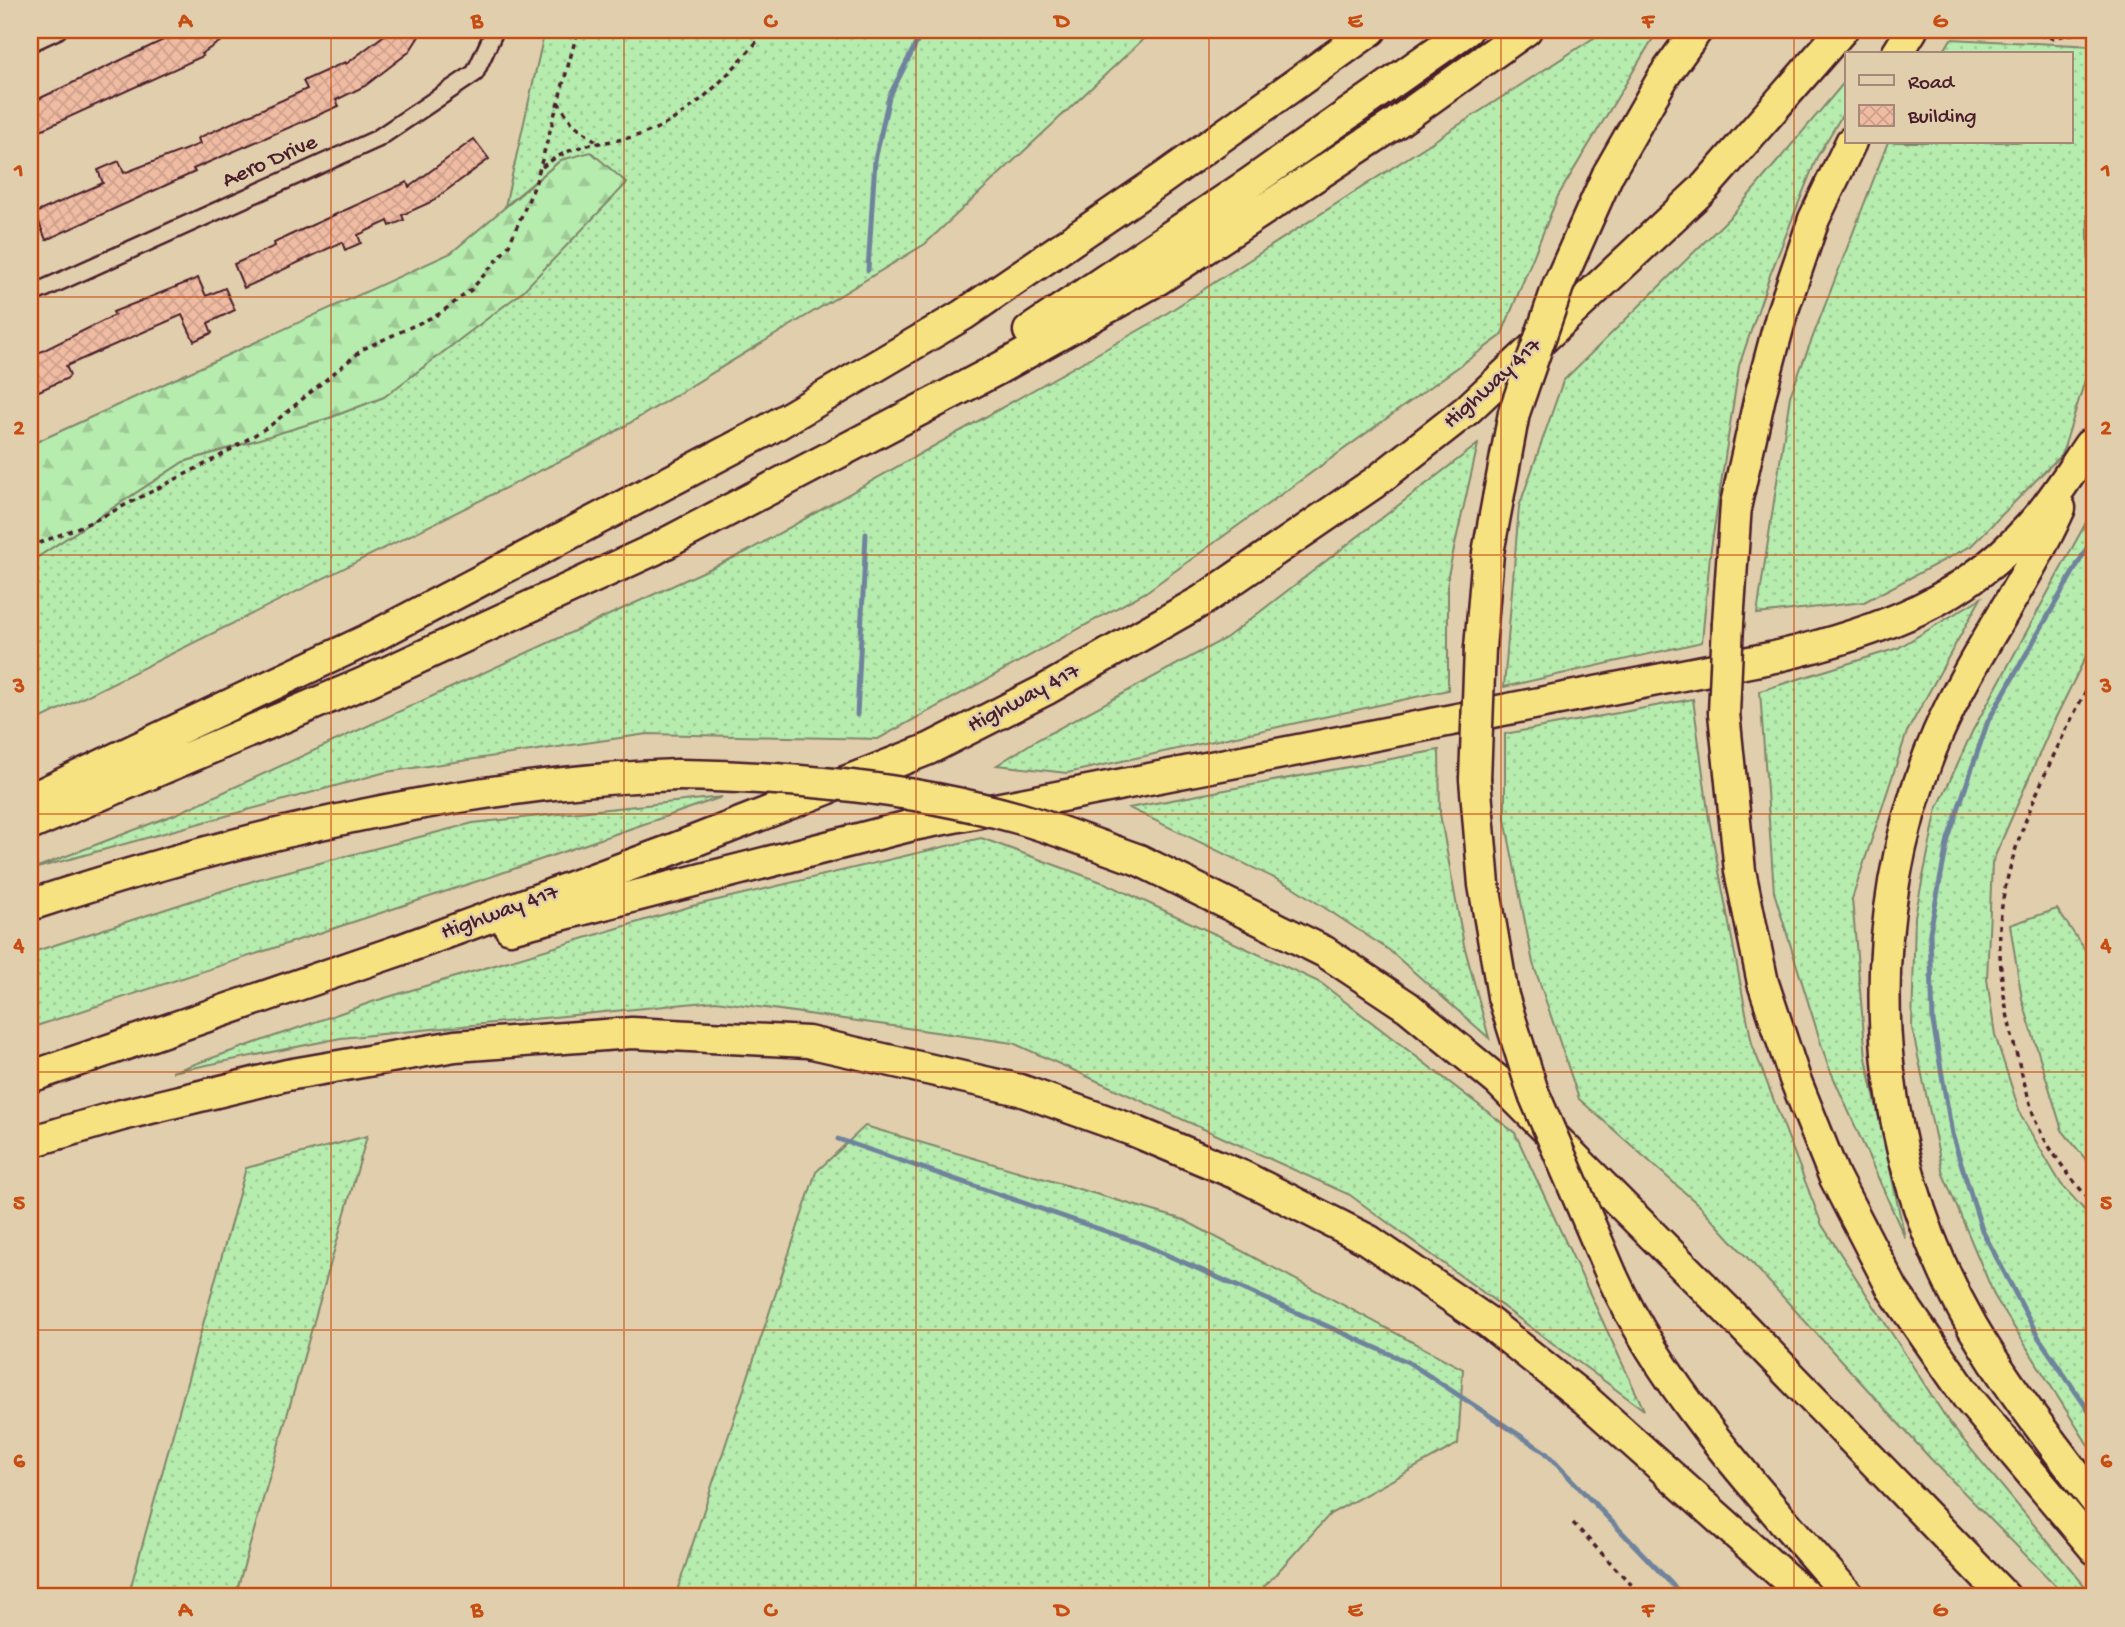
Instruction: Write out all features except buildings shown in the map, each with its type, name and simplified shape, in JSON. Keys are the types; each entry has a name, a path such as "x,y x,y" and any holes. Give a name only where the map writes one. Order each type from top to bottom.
{"highway":[{"path":"30,799 367,640 775,426 963,315 1371,30"},
{"path":"884,429 1250,183 1467,30"},
{"path":"30,825 366,682 655,549 884,429 1157,280 1396,123 1526,30"},
{"name":"Highway 417","path":"30,1077 314,979 666,852 929,749 1045,690 1203,600 1374,483 1467,410 1704,187 1835,37"},
{"path":"1689,41 1608,174 1558,286 1514,413 1488,553 1480,649 1475,779 1483,885 1503,996 1532,1092 1621,1298 1678,1388 1747,1479 1850,1597"},
{"path":"1850,144 1814,219 1782,313 1760,392 1736,505 1724,713 1740,871 1763,983 1795,1079 1834,1176 1893,1290 1968,1398 2095,1549"},
{"path":"314,979 913,825 1770,658 1867,633 1911,615 1952,592 2000,555 2044,510 2092,437"},
{"path":"2092,437 2056,517 1980,650 1926,764 1900,851 1889,913 1884,983 1887,1056 1898,1132 1928,1237 1967,1316 2007,1383 2095,1500"},
{"path":"30,905 220,850 422,804 583,779 677,775 774,777 887,790 1018,818 1139,860 1325,952 1408,1007 1498,1081 1727,1310 2005,1597"},
{"path":"30,1142 122,1115 287,1075 455,1046 632,1033 808,1042 1020,1090 1132,1130 1242,1176 1368,1240 1488,1322 1585,1399 1807,1597"}],"street":[{"path":"30,43 58,30"},
{"name":"Aero Drive","path":"30,295 377,139 475,73 495,30"}],"path":[{"path":"30,547 155,491 271,425 363,349 432,317 461,299 508,247 540,169 578,30"},
{"path":"540,169 569,149 647,132 689,107 728,74 767,30"},
{"path":"2020,30 2052,38 2090,30"},
{"path":"558,102 573,124 597,142"},
{"path":"2095,673 2048,768 2009,872 2000,924 2001,981 2008,1022 2036,1121 2079,1188 2095,1206"},
{"path":"1573,1523 1643,1597"}],"green space":[{"path":"545,30 1153,30 925,244 600,441 30,724 30,562 183,462 329,418 384,397 561,160 505,206"},
{"path":"1606,30 1658,30 1558,196 1501,336 1146,592 878,739 647,734 386,772 30,870 176,814 746,552 1150,324"},
{"path":"1951,39 2095,46 2095,142 2087,195 2091,361 2062,454 1971,546 1864,602 1757,614 1790,396 1887,144 2072,144 2072,52 1943,52"},
{"path":"1845,81 1845,110 1817,157 1770,275 1739,366 1710,555 1702,642 1504,687 1519,507 1563,381 1733,214"},
{"path":"591,152 627,183 521,293 384,397 329,418 183,462 30,562 30,445 451,253 561,160"},
{"path":"1478,444 1448,575 1448,690 1067,773 997,765 1035,741 1226,638"},
{"path":"2095,506 2095,638 2051,727 1992,863 1987,979 1995,1035 2021,1116 2061,1184 2095,1222 2095,1456 1995,1297 1943,1174 1912,1028 1915,916 1937,809 1972,732"},
{"path":"1981,598 1907,732 1852,899 1866,1058 1905,1238 1827,1063 1774,892 1760,691 1898,648"},
{"path":"1693,699 1709,819 1752,1044 1822,1225 1950,1424 2094,1597 2067,1597 1930,1458 1700,1206 1579,1099 1533,963 1505,819 1505,734"},
{"path":"1439,750 1440,814 1464,945 1489,1038 1389,950 1293,887 1129,808"},
{"path":"722,797 493,876 30,1028 30,953 262,878 473,823"},
{"path":"981,838 1107,884 1321,983 1515,1133 1644,1410 1350,1195 1013,1043 716,1001 341,1038 172,1072 375,1001 692,906"},
{"path":"2057,909 2095,964 2095,1171 2062,1130 2022,999 2010,925"},
{"path":"865,1126 1184,1220 1463,1369 1458,1444 1330,1514 1255,1597 675,1597 816,1172"},
{"path":"367,1136 235,1597 128,1597 246,1168"}],"waterway":[{"path":"868,270 875,160 889,97 923,30"},
{"path":"857,715 866,534"},
{"path":"2095,534 1988,721 1948,839 1930,932 1933,1022 1952,1134 1982,1230 2039,1338 2095,1420"},
{"path":"838,1139 1140,1243 1408,1362 1545,1452 1684,1597"}]}
